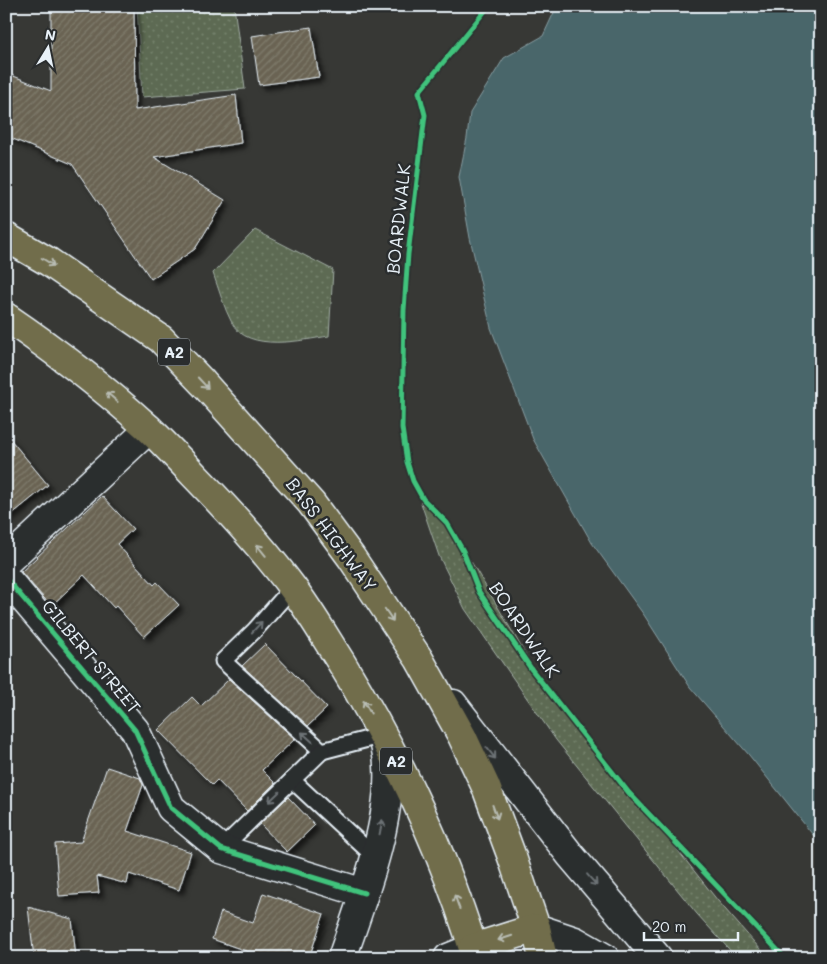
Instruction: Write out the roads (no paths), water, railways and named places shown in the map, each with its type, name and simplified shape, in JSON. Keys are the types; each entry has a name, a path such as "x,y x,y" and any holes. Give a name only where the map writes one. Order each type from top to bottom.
{"highway":[{"name":"BASS HIGHWAY","path":"6,237 49,262 161,339 311,503 351,558 419,659 462,736 486,788 536,928 543,958"},
{"name":"A2","path":"6,318 45,343 97,383 149,429 231,513 292,588 352,680 383,735 435,844 465,955"},
{"path":"465,955 536,928"}],"street":[{"path":"6,562 149,429"},
{"name":"GILBERT STREET","path":"6,578 134,730 170,808 222,849 364,893"},
{"path":"419,659 571,856 658,958"},
{"path":"342,958 374,857 388,789 388,764 383,735"},
{"path":"536,928 575,941 605,958"}],"lane":[{"path":"292,588 223,661 322,751"},
{"path":"222,849 322,751 383,735"},
{"path":"292,780 374,857"}],"water":[{"path":"557,6 821,6 821,845 749,755 690,687 644,615 592,543 533,439 491,328 470,238 459,177 470,113 504,58 543,36"}]}
